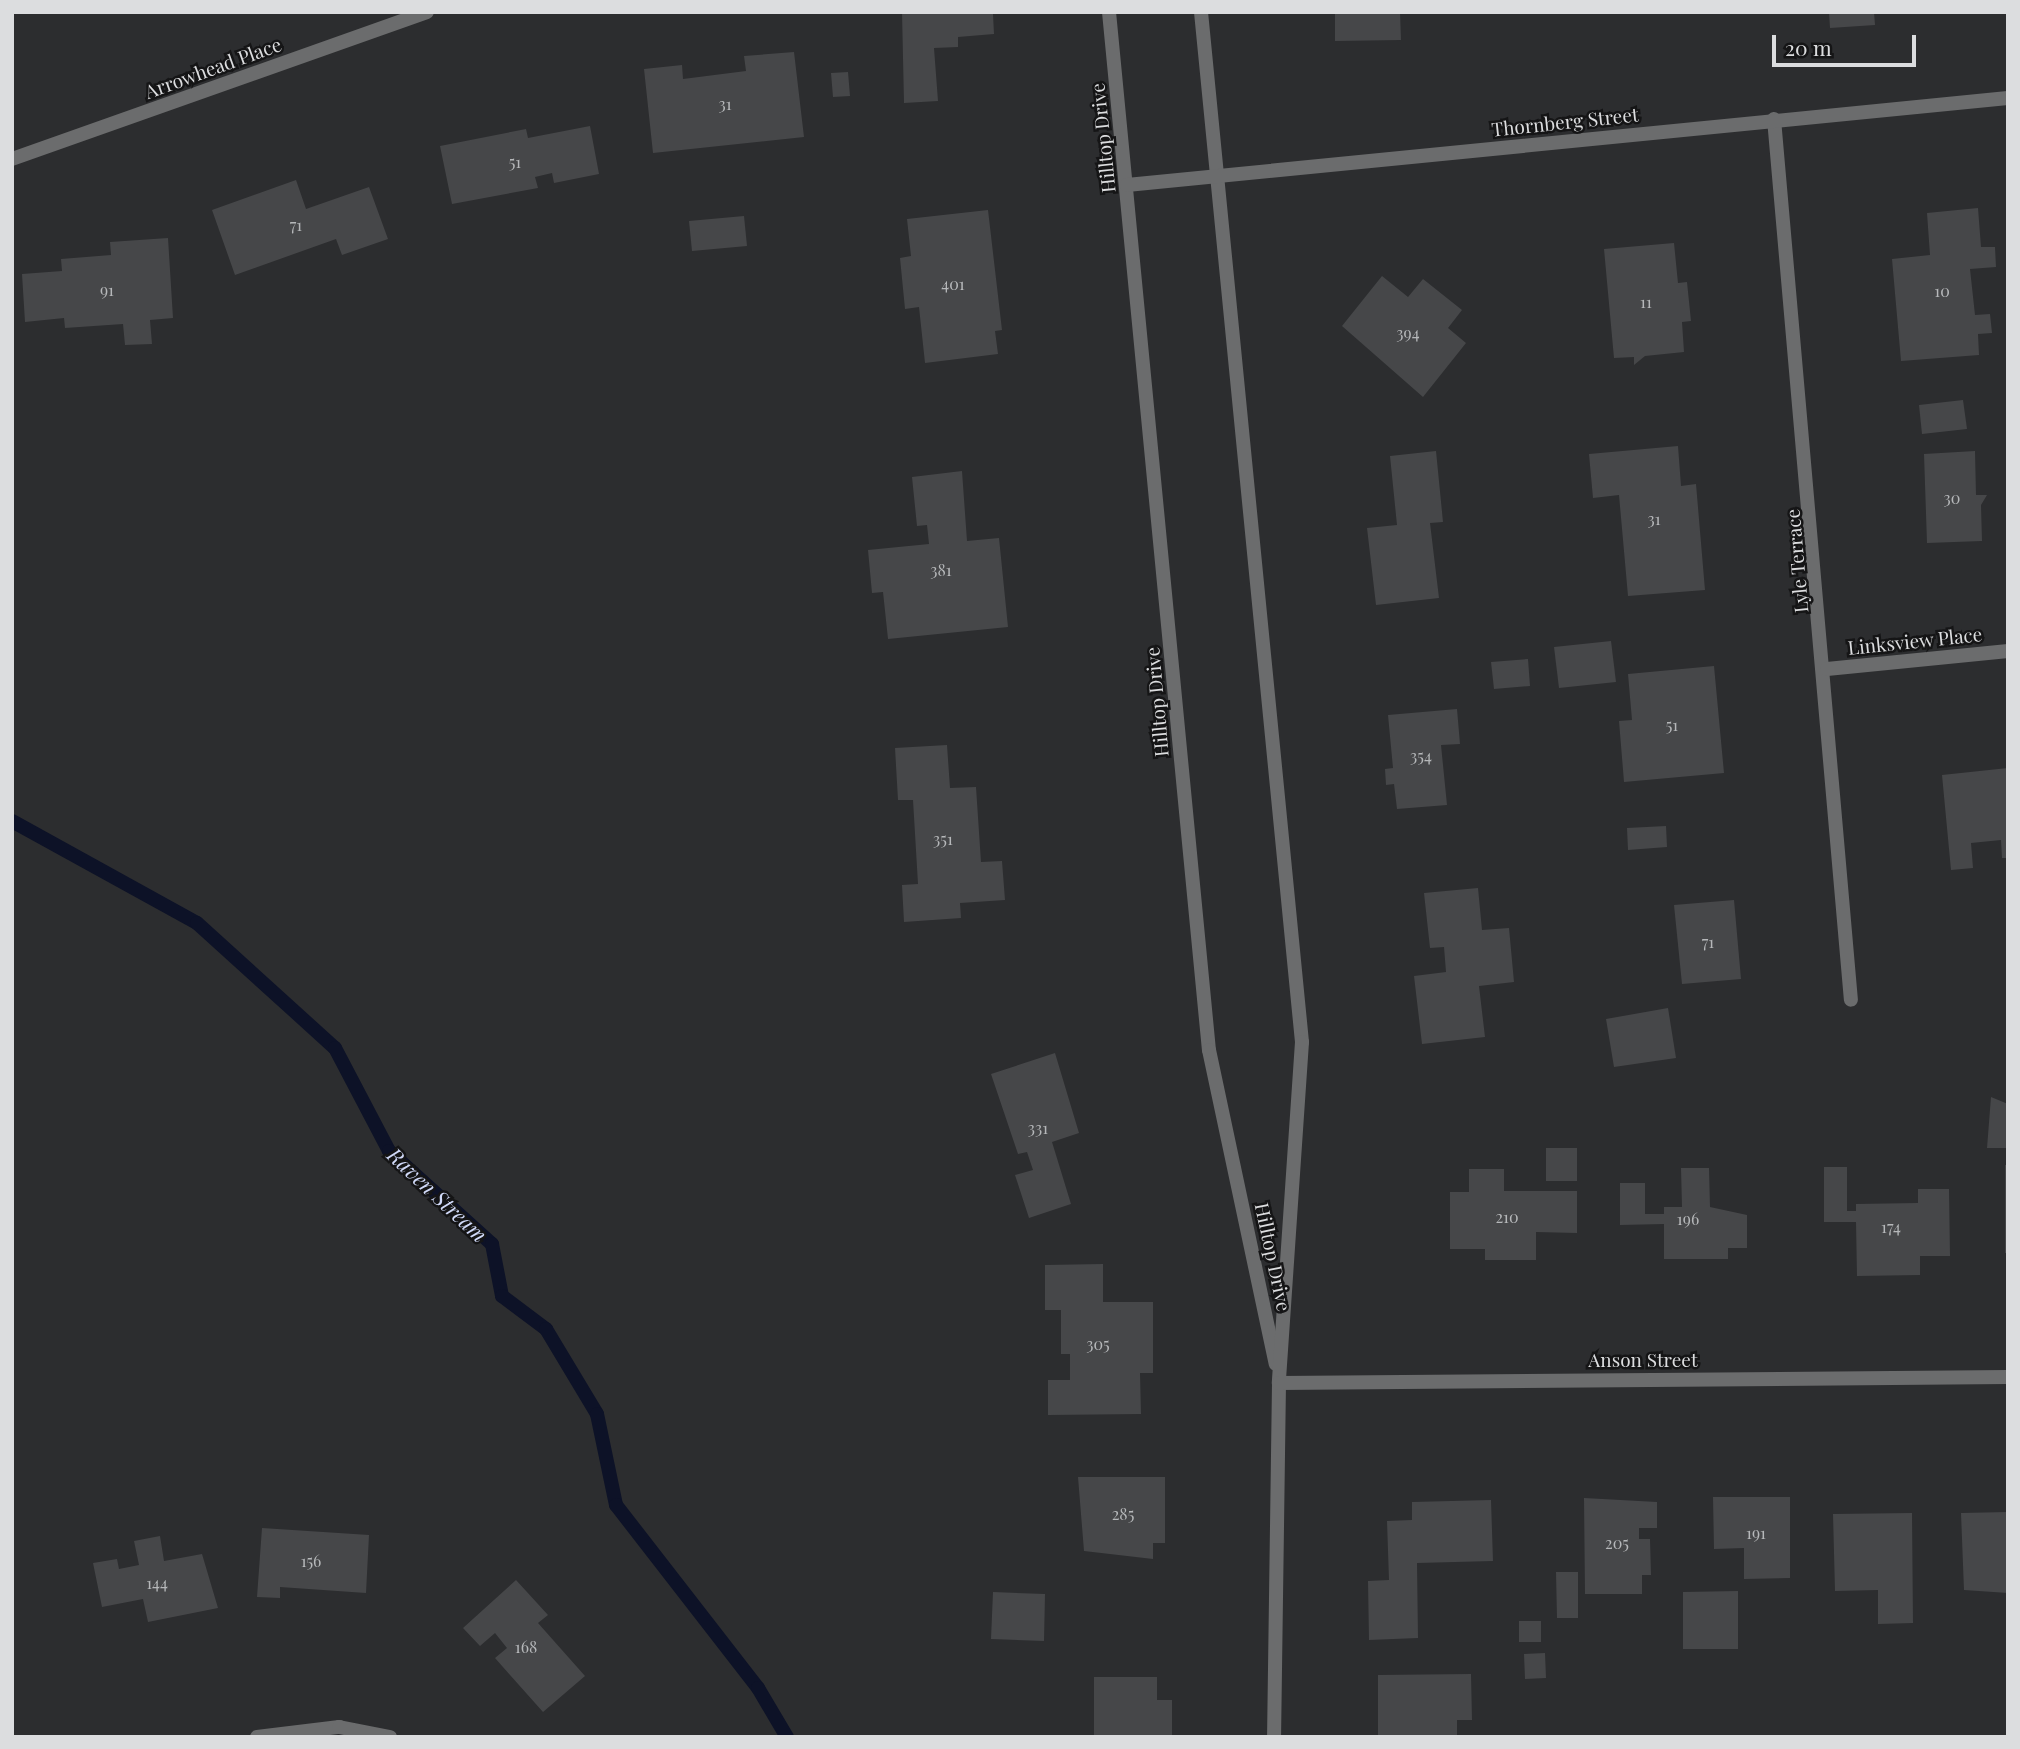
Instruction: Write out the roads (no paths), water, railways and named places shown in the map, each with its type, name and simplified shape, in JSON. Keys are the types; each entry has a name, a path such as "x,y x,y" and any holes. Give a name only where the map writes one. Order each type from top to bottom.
{"street":[{"name":"Arrowhead Place","path":"12,159 427,12"},
{"name":"Hilltop Drive","path":"1109,12 1209,1050 1279,1382"},
{"name":"Hilltop Drive","path":"1201,12 1302,1042 1279,1382 1274,1737"},
{"name":"Thornberg Street","path":"1127,185 2008,98"},
{"name":"Lyle Terrace","path":"1774,119 1827,669 1851,1000"},
{"name":"Linksview Place","path":"1827,669 2008,651"},
{"name":"Anson Street","path":"1279,1382 2008,1377"},
{"path":"257,1737 340,1727 390,1737"}],"waterway":[{"name":"Raven Stream","path":"12,821 197,923 335,1048 389,1151 492,1244 502,1296 546,1329 597,1414 616,1505 758,1688 787,1737"}]}
